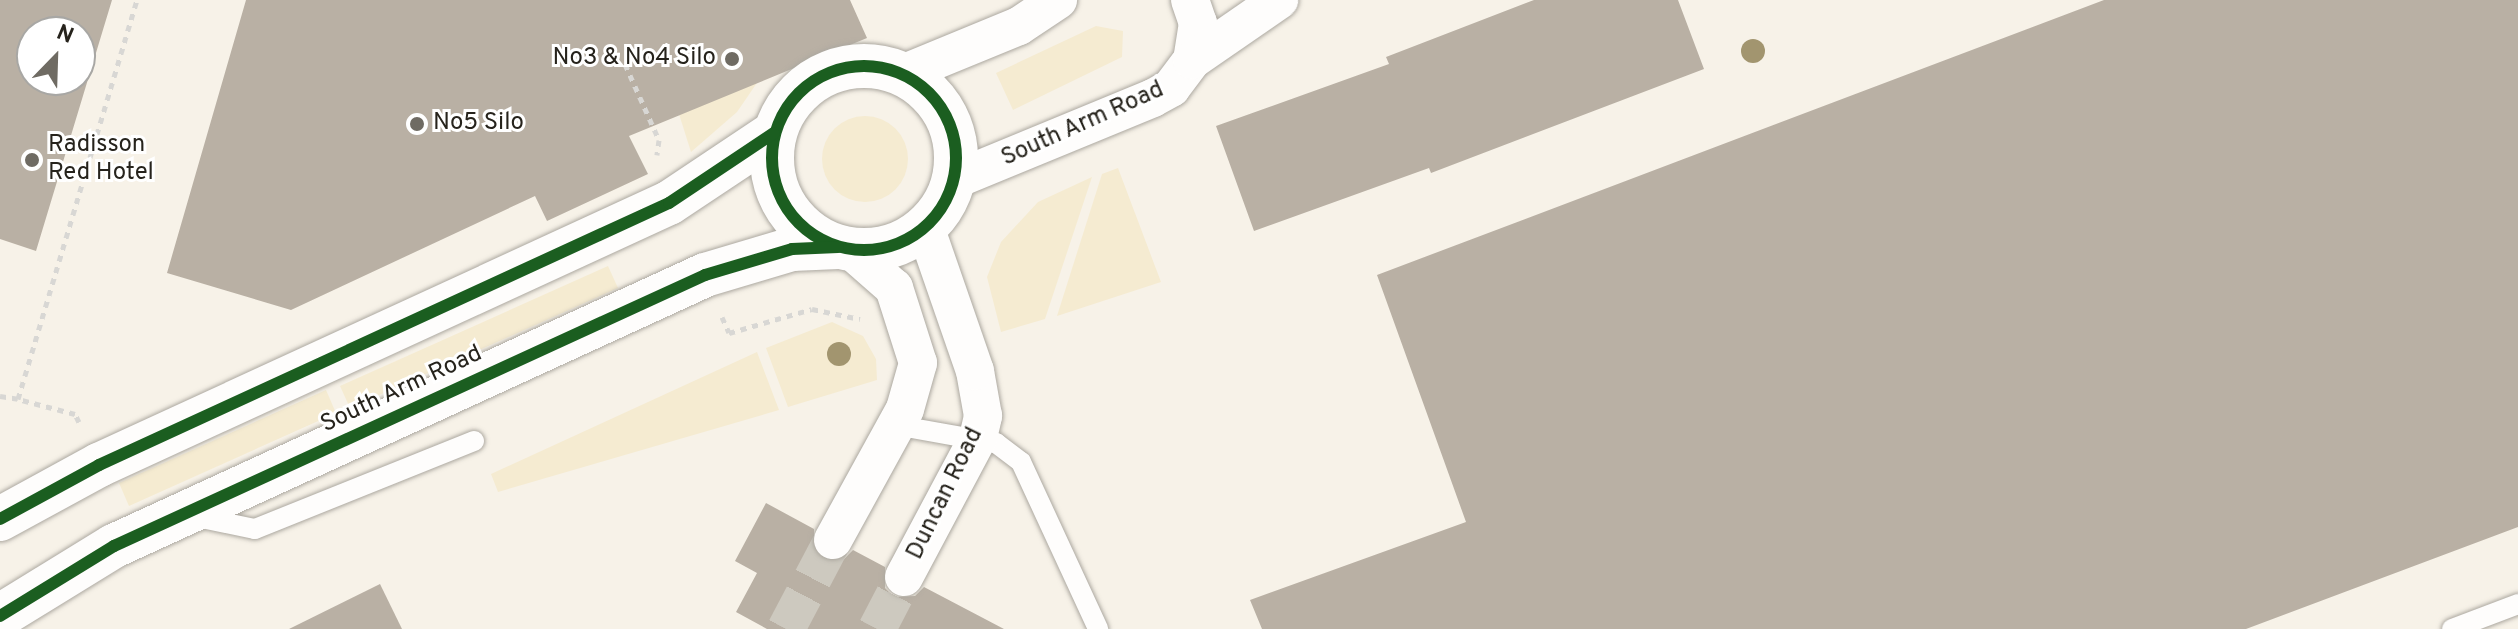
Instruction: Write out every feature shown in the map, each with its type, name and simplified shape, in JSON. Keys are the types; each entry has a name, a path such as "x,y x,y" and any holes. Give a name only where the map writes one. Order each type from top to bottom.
{"street":[{"path":"902,74 1019,26 1058,0"},
{"path":"1190,0 1198,23 1192,60"},
{"name":"South Arm Road","path":"954,180 1153,98 1171,88 1192,60 1279,0"},
{"path":"1,518 99,465 669,203 774,133 802,88 825,74 877,66 902,74 936,100 947,118 957,159 954,180 925,227 896,245 846,250"},
{"path":"774,133 771,164 778,195 810,235 846,250 894,288 916,348 917,377 895,425 833,540"},
{"name":"Duncan Road","path":"904,577 978,438 981,391 925,227"},
{"name":"South Arm Road","path":"0,616 114,546 705,275 792,249 846,250"}],"lane":[{"path":"895,425 978,438 1021,462 1098,629"},
{"path":"182,514 255,529 474,441"},
{"path":"2452,629 2518,604"}],"path":[{"path":"18,399 137,0"},
{"path":"625,64 659,140 657,161"},
{"path":"716,306 729,333 812,309 870,318"},
{"path":"0,396 75,414 85,434"}],"shaded area":[{"path":"1096,26 1123,31 1122,57 1013,110 996,73"},
{"path":"761,77 737,112 691,152 679,114"},
{"path":"865,116 882,119 896,128 905,142 908,159 905,176 896,190 882,199 865,202 848,199 834,190 825,176 822,159 825,142 834,128 848,119"},
{"path":"1118,168 1161,282 1057,316 1102,174"},
{"path":"1092,177 1045,319 1001,332 987,277 1001,242 1038,202"},
{"path":"608,266 618,288 350,408 340,386"},
{"path":"832,322 863,336 876,359 877,380 788,407 766,348"},
{"path":"757,352 779,410 498,492 491,474"},
{"path":"326,390 336,413 129,506 119,483"}],"building":[{"name":"Radisson Red Hotel","path":"0,0 112,0 96,53 96,16 16,16 16,96 83,96 36,251 0,239"},
{"name":"No5 Silo","path":"246,0 850,0 867,38 629,136 648,174 547,221 535,196 291,310 167,273"},
{"path":"1534,0 1678,0 1704,69 1431,173 1429,168 1254,231 1216,126 1389,64 1386,57"},
{"path":"2104,0 2518,0 2518,527 2246,629 1262,629 1250,600 1466,522 1377,275"},
{"path":"766,503 814,529 814,551 823,560 844,559 853,550 885,567 885,588 894,597 915,596 924,587 1004,629 767,629 736,612 757,573 735,561"},
{"path":"380,584 402,629 289,629"}],"tunnel":[{"path":"786,629 833,540"},
{"path":"877,629 904,577"}],"cycle path":[{"path":"864,66 882,67 899,73 929,93 949,123 955,140 956,158 955,176 949,193 929,223 899,243 882,249 864,250 846,249 829,243 799,223 779,193 773,176 772,158 773,140 779,123 799,93 829,73 846,67 864,66"},
{"path":"0,519 99,465 669,203 774,133"},
{"path":"0,616 114,546 705,275 792,249 838,247"}],"place":[{"name":"No3 & No4 Silo","path":"732,59"},
{"name":"No5 Silo","path":"417,124"},
{"name":"Radisson Red Hotel","path":"32,160"}]}
